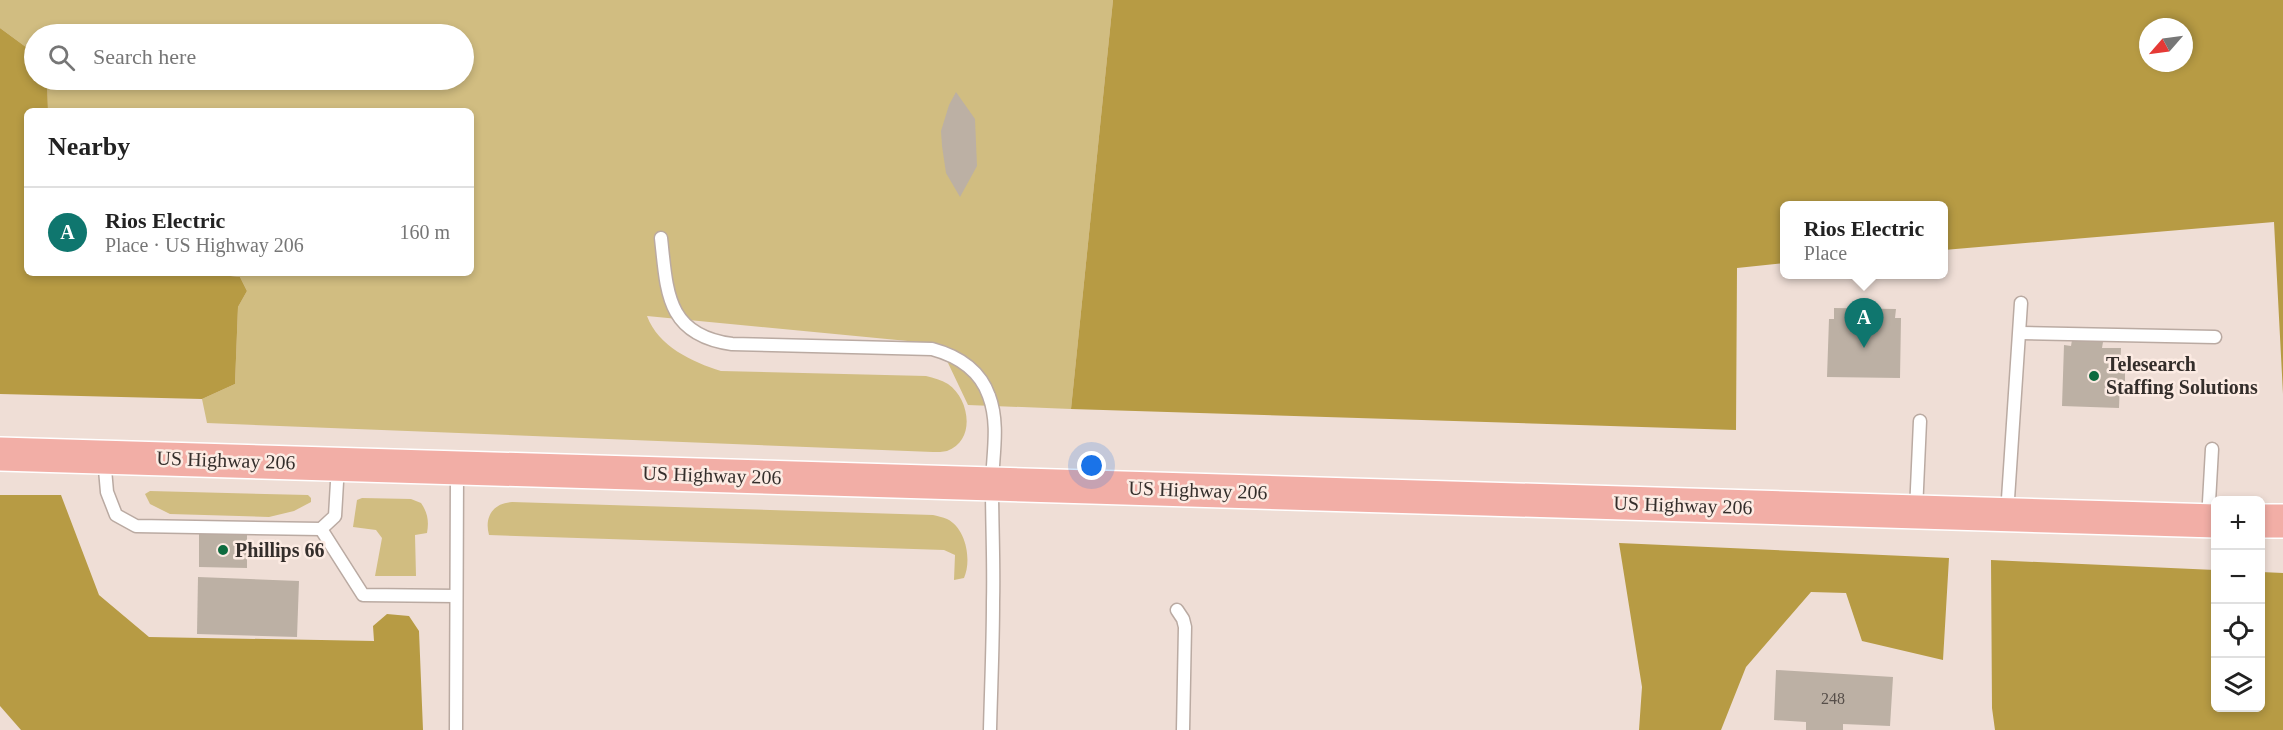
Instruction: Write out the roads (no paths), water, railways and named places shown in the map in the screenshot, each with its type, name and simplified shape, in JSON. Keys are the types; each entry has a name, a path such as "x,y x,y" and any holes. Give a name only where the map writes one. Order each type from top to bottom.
{"highway":[{"name":"US Highway 206","path":"0,454 2211,521"},
{"path":"2265,521 2283,521"}],"lane":[{"path":"661,238 667,291 672,305 687,325 709,339 732,344 932,349 945,352 962,361 983,383 991,402 995,438 992,484 993,600 990,730"},
{"path":"2007,515 2021,303"},
{"path":"2020,333 2215,337"},
{"path":"1916,512 1920,421"},
{"path":"2212,449 2212,496"},
{"path":"104,457 107,492 116,515 136,526 321,529 335,516 338,464"},
{"path":"456,730 457,468"},
{"path":"321,529 363,595 456,596"},
{"path":"1177,610 1185,627 1183,730"}],"place":[{"name":"Rios Electric","path":"1864,348"},
{"name":"Telesearch Staffing Solutions","path":"2094,376"},
{"name":"Phillips 66","path":"223,550"}]}
